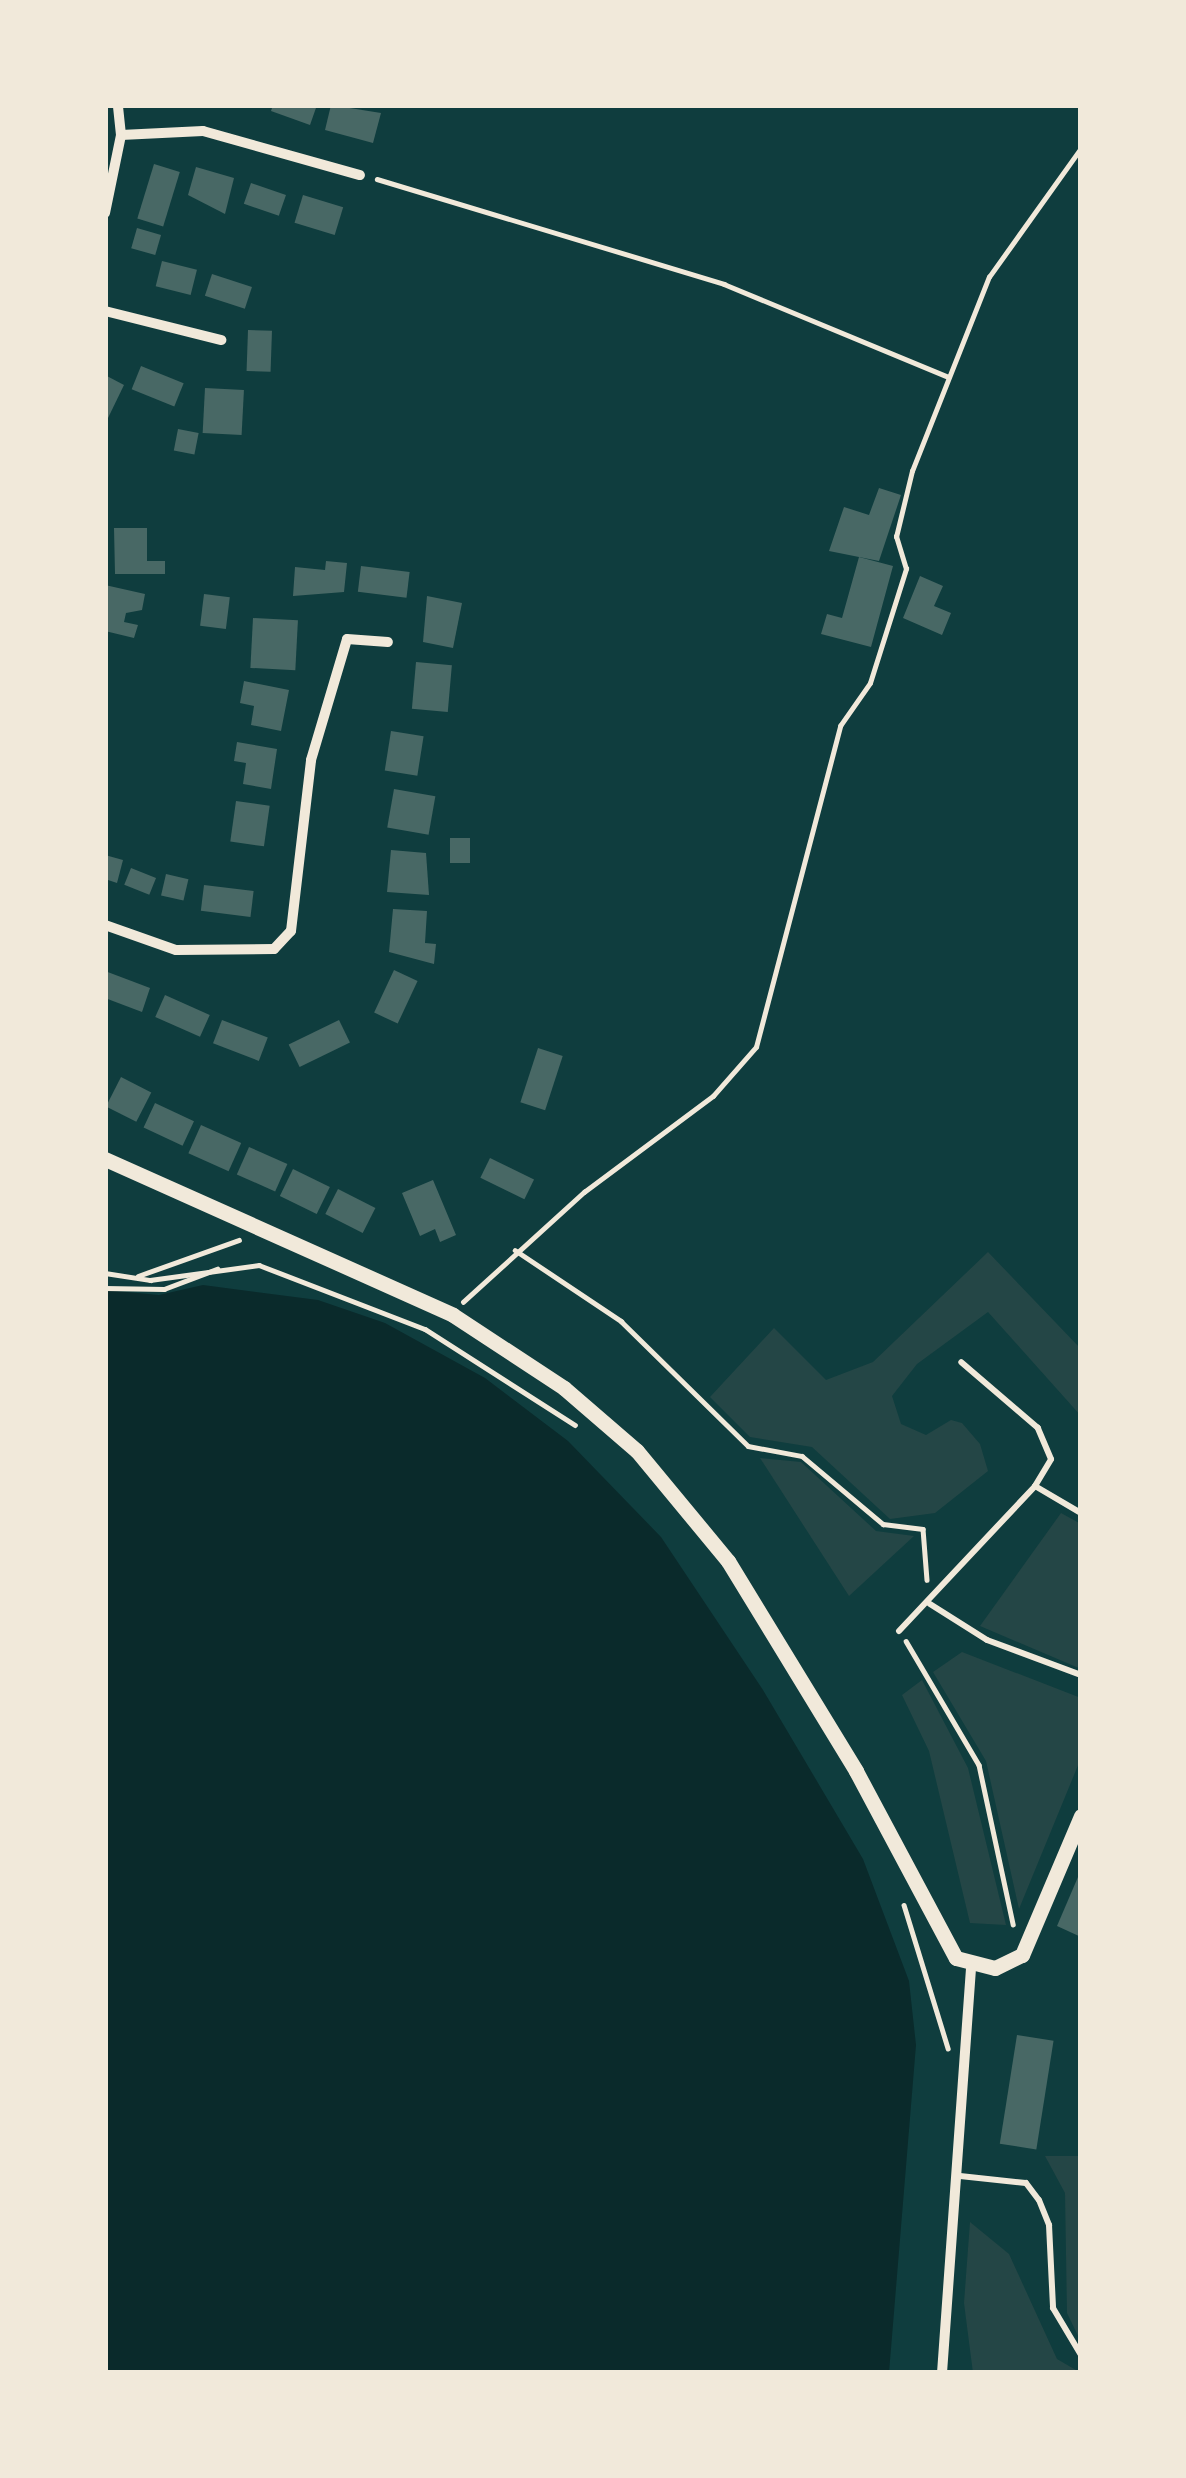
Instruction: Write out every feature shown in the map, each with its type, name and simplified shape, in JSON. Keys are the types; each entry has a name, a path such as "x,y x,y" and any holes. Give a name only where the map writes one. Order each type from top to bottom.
{"main road":[{"path":"105,1159 453,1315 564,1388 637,1450 728,1561 856,1771 943,1945 971,1966 1010,1964 1031,1939 1081,1816"}],"street":[{"path":"105,213 121,135 118,105"},
{"path":"121,135 203,131 360,175"},
{"path":"105,310 221,340"},
{"path":"105,925 176,950 274,949 291,931 311,760 346,639 388,643"},
{"path":"942,2373 960,2176 971,1966"}],"lane":[{"path":"899,1631 930,1604 1035,1486 1051,1460 1038,1428 961,1362"},
{"path":"1035,1486 1081,1513"},
{"path":"930,1604 987,1640 1081,1675"},
{"path":"960,2176 1026,2182 1039,2200 1049,2225 1053,2308 1081,2355"}],"path":[{"path":"464,1301 515,1250 713,1096 756,1047 840,726 871,683 905,569 896,537 912,471 989,277 1081,148"},
{"path":"360,175 495,209 724,284 950,377"},
{"path":"131,1279 239,1240"},
{"path":"515,1250 621,1322 748,1446 802,1456 884,1524 923,1529 930,1604"},
{"path":"105,1288 164,1289 234,1263"},
{"path":"105,1274 131,1279 234,1263 424,1329 578,1428"},
{"path":"899,1631 979,1766 1014,1924 1031,1939"},
{"path":"900,1896 946,2045 966,2072"}],"shaded area":[{"path":"988,1252 1081,1349 1081,1416 988,1312 917,1364 892,1396 901,1424 926,1435 951,1420 962,1423 980,1444 988,1471 935,1513 890,1519 812,1447 750,1437 710,1397 774,1328 826,1380 873,1362"},
{"path":"203,1285 318,1300 385,1323 485,1378 568,1441 661,1537 763,1690 863,1859 909,1981 916,2045 889,2373 105,2373 105,1290 159,1295"},
{"path":"760,1458 801,1462 876,1531 914,1536 849,1596"},
{"path":"1061,1513 1081,1524 1081,1669 980,1626"},
{"path":"962,1652 1081,1698 1081,1758 1019,1909 986,1761 933,1672"},
{"path":"922,1680 968,1768 1006,1925 970,1923 929,1751 902,1695"},
{"path":"1045,2156 1081,2156 1081,2342 1067,2313 1065,2193"},
{"path":"970,2222 1009,2254 1057,2359 1081,2373 973,2373 964,2303"}],"building":[{"path":"273,105 317,105 310,125 271,111"},
{"path":"331,105 381,113 373,143 325,130"},
{"path":"154,164 180,172 163,226 137,219"},
{"path":"196,167 234,178 225,214 188,195"},
{"path":"251,183 286,195 279,216 244,204"},
{"path":"303,195 343,207 335,235 295,223"},
{"path":"137,228 161,235 155,255 131,248"},
{"path":"162,261 197,270 191,295 156,286"},
{"path":"212,274 252,287 245,309 205,296"},
{"path":"248,330 272,331 271,372 247,371"},
{"path":"141,366 184,383 174,406 132,389"},
{"path":"105,375 124,385 108,418 105,417"},
{"path":"205,388 244,390 242,435 203,433"},
{"path":"178,429 199,433 194,455 174,451"},
{"path":"879,488 901,495 879,561 829,551 844,507 869,515"},
{"path":"114,528 147,528 147,561 165,561 165,574 115,574"},
{"path":"859,557 893,566 871,647 821,634 827,614 842,618"},
{"path":"326,561 347,563 344,592 293,596 295,567 325,570"},
{"path":"361,566 410,572 406,598 358,592"},
{"path":"920,576 943,586 934,606 951,613 942,635 903,618"},
{"path":"105,585 145,594 142,610 126,613 124,622 138,625 134,638 105,631"},
{"path":"204,594 230,597 226,629 200,626"},
{"path":"427,596 462,603 453,648 423,642"},
{"path":"253,618 298,620 295,670 250,668"},
{"path":"416,662 452,665 448,712 412,709"},
{"path":"244,681 289,690 281,731 251,725 254,706 240,703"},
{"path":"391,731 424,736 417,776 385,771"},
{"path":"237,742 277,749 271,789 243,784 246,763 234,761"},
{"path":"394,789 435,796 429,835 387,827"},
{"path":"236,801 270,806 264,846 230,842"},
{"path":"450,838 470,838 470,863 450,863"},
{"path":"391,850 426,853 429,895 387,892"},
{"path":"105,855 123,860 117,883 105,879"},
{"path":"131,868 156,878 149,895 124,885"},
{"path":"166,874 188,879 183,901 161,895"},
{"path":"204,885 254,891 250,917 201,911"},
{"path":"393,909 427,911 425,943 436,944 434,964 389,952"},
{"path":"394,970 418,981 398,1024 374,1013"},
{"path":"105,971 150,988 142,1012 105,998"},
{"path":"165,995 210,1015 200,1037 155,1017"},
{"path":"222,1020 268,1038 259,1061 213,1043"},
{"path":"339,1020 350,1042 300,1067 289,1045"},
{"path":"538,1048 563,1056 545,1110 520,1102"},
{"path":"121,1077 151,1092 136,1122 106,1106"},
{"path":"155,1103 194,1121 183,1146 144,1127"},
{"path":"201,1125 241,1143 229,1171 188,1153"},
{"path":"249,1147 287,1164 275,1191 237,1174"},
{"path":"490,1158 534,1179 524,1199 480,1178"},
{"path":"293,1169 330,1187 317,1214 280,1196"},
{"path":"433,1180 456,1235 440,1242 435,1229 420,1236 402,1193"},
{"path":"338,1189 375,1208 363,1233 325,1214"},
{"path":"1081,1870 1081,1937 1057,1926"},
{"path":"1017,2035 1054,2041 1036,2149 1000,2144"}]}
